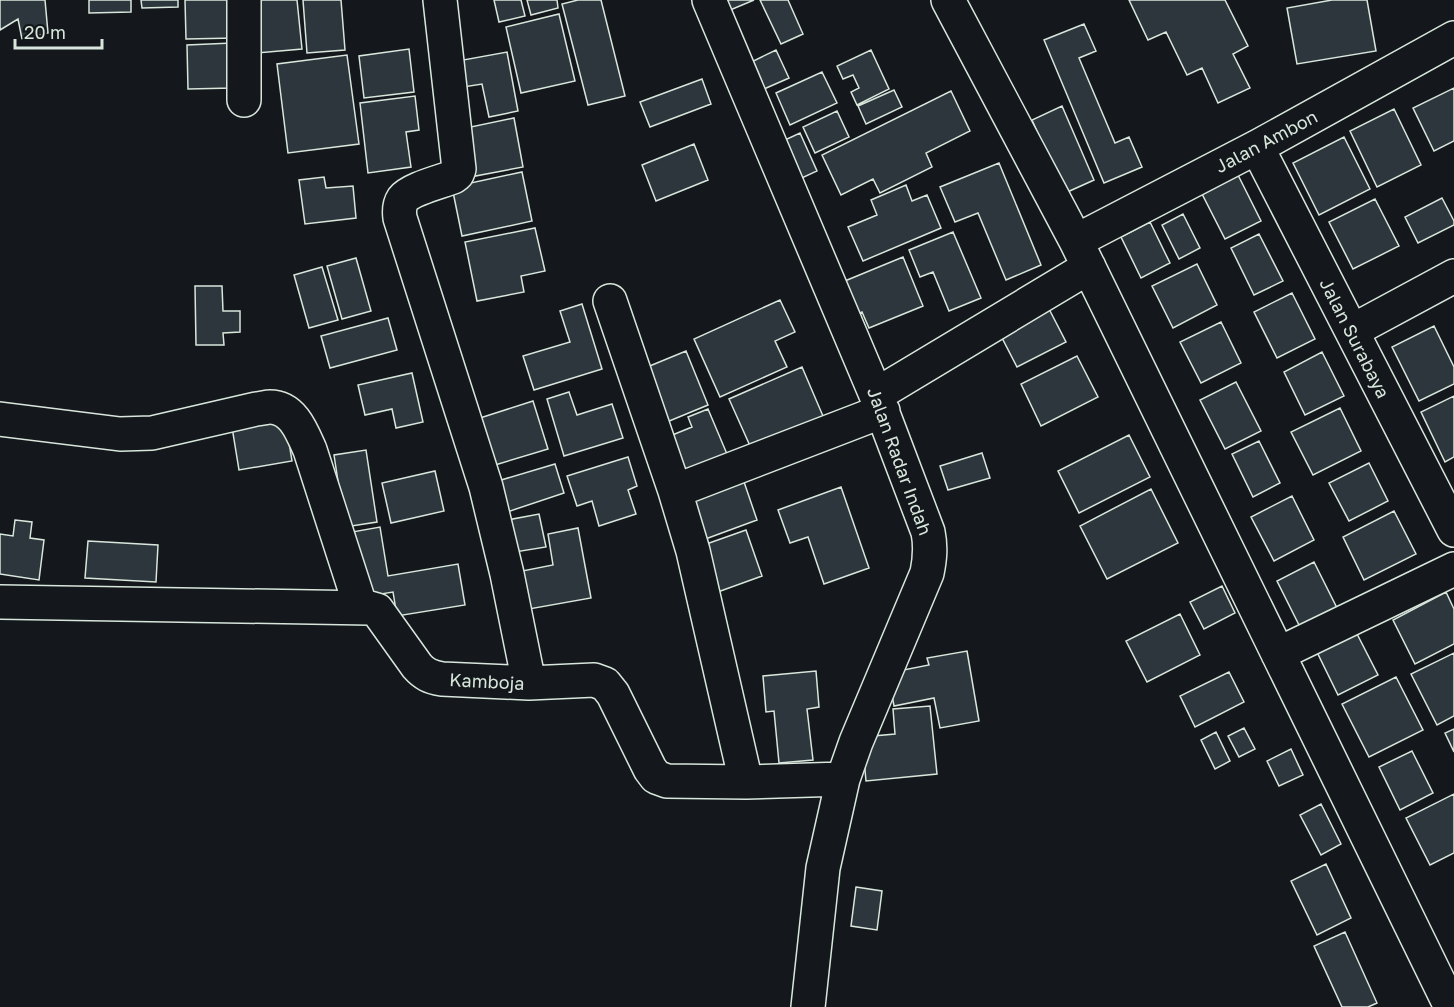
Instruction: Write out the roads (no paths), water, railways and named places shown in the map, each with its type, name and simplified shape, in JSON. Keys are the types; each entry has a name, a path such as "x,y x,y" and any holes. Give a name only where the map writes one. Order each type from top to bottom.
{"street":[{"path":"244,0 244,100"},
{"path":"440,0 459,169 453,177 410,193 403,200 399,209 400,218 486,487 507,574 529,683"},
{"name":"Jalan Radar Indah","path":"710,0 880,403 928,532 930,545 927,573 856,742 843,779 823,868 808,1007"},
{"path":"948,0 1082,254 1451,1007"},
{"name":"Jalan Ambon","path":"675,491 880,403 1082,254 1257,147 1454,38"},
{"name":"Jalan Surabaya","path":"1257,147 1452,522"},
{"path":"1352,331 1454,276"},
{"path":"610,301 675,491 693,551 746,782"},
{"path":"0,419 130,434 179,428 271,407 281,409 291,415 310,450 361,608"},
{"path":"1278,654 1454,569"},
{"name":"Kamboja","path":"0,602 370,608 377,610 417,666 430,677 529,683 594,680 605,684 613,694 650,769 656,777 667,781 746,782 843,779"}]}
